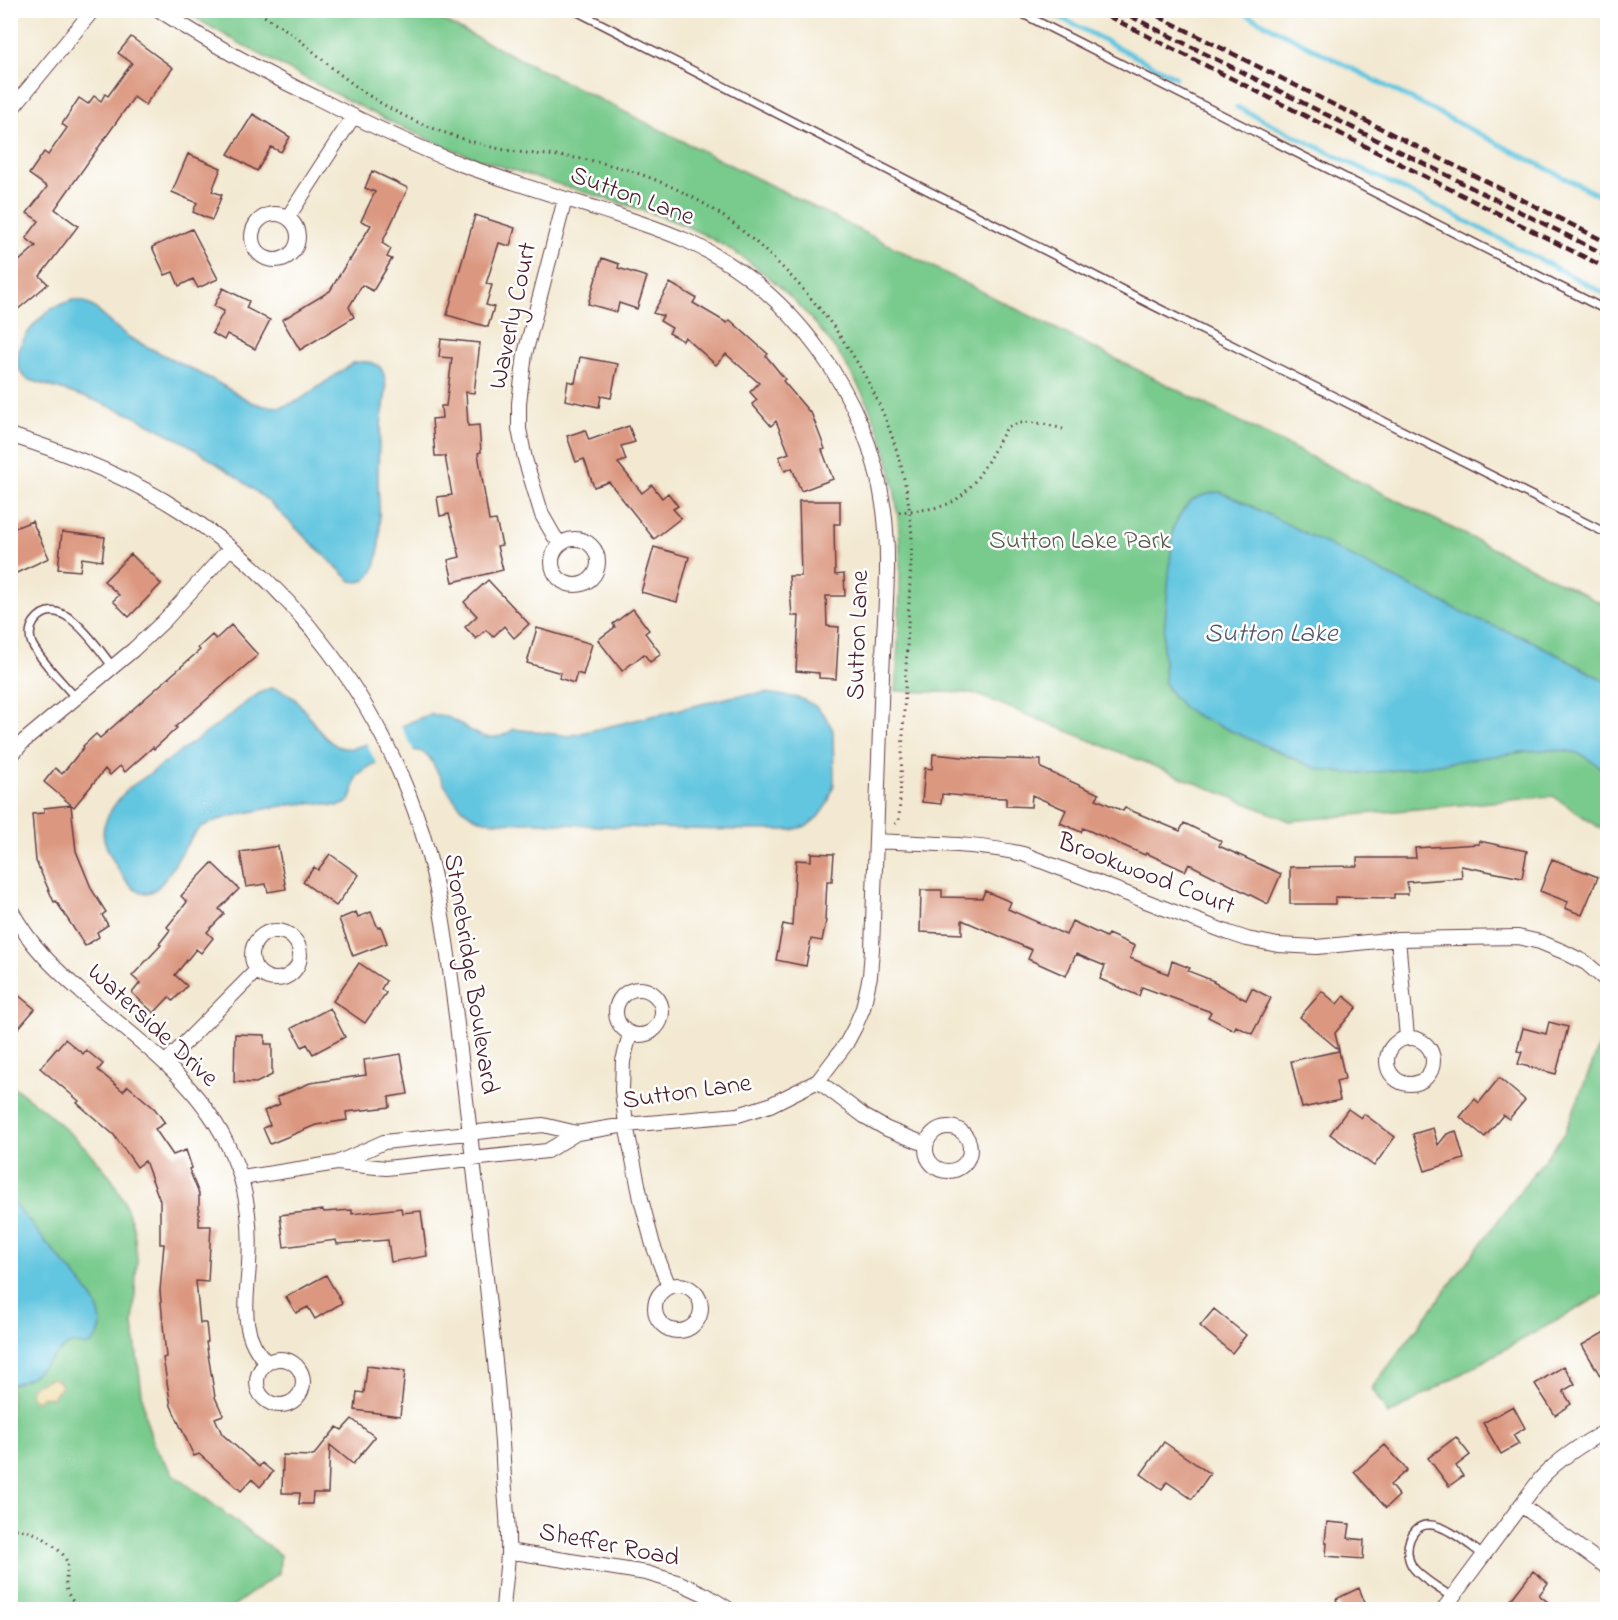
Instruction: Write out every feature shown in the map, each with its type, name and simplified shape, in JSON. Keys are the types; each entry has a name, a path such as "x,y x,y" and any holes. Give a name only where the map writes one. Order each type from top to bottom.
{"street":[{"path":"10,111 93,10"},
{"name":"Sutton Lane","path":"159,10 192,32 261,70 407,142 461,164 649,225 721,259 778,303 807,333 832,368 850,400 866,439 878,477 884,513 886,584 872,949 868,990 863,1008 846,1044 818,1081 770,1105 738,1114 626,1125 577,1133 547,1151 386,1168 337,1163 242,1178"},
{"path":"288,217 353,117"},
{"name":"Waverly Court","path":"561,544 542,515 525,459 519,429 519,403 525,354 566,199"},
{"name":"Stonebridge Boulevard","path":"10,435 82,460 144,489 179,510 230,548 272,585 308,624 351,682 396,763 422,832 436,887 445,936 474,1160 502,1445 508,1551 503,1610"},
{"path":"10,757 24,741 164,621 230,548"},
{"name":"Brookwood Court","path":"876,841 967,845 1023,854 1229,933 1278,945 1317,946 1398,939 1518,937 1540,942 1564,952 1586,963 1608,982"},
{"name":"Waterside Drive","path":"10,908 41,954 58,971 191,1088 209,1112 225,1140 242,1178 248,1216 250,1260 246,1325 250,1339 267,1363"},
{"path":"1398,939 1407,1037"},
{"path":"165,1063 257,970"},
{"path":"1608,992 1608,1002"},
{"path":"630,1034 623,1061 622,1090 626,1125 653,1245 669,1287"},
{"path":"818,1081 864,1116 887,1129 926,1144"},
{"path":"337,1163 384,1142 543,1125 577,1133"},
{"path":"1443,1610 1541,1478 1567,1454 1608,1430"},
{"path":"1521,1505 1608,1568"},
{"name":"Sheffer Road","path":"508,1551 646,1573 680,1583 730,1610"}],"lane":[{"path":"574,10 1152,305 1608,534"},
{"path":"1015,10 1608,311"},
{"path":"76,698 32,643 31,627 42,614 51,611 60,612 69,617 113,667"},
{"path":"1452,1598 1412,1566 1408,1558 1408,1548 1409,1540 1415,1531 1424,1525 1444,1528 1483,1555"}],"path":[{"path":"254,10 288,31 369,96 417,121 492,147 606,164 648,177 680,191 706,205 772,256 828,319 870,384 886,419 899,458 911,511 912,539 899,820 876,841"},
{"path":"884,513 911,511 953,502 963,495 976,479 1006,429 1011,425 1026,422 1063,429"},
{"path":"10,1529 31,1531 62,1553 67,1561 65,1585 70,1597 80,1610"},
{"path":"10,1569 19,1568"}],"green space":[{"name":"Sutton Lake Park","path":"184,11 424,11 1607,606 1607,833 1553,796 1290,821 973,693 896,691 900,539 897,508 885,449 872,414 855,380 834,348 784,290 723,245 690,228 649,212 504,168 444,146 388,121"},
{"path":"1607,1027 1607,1292 1388,1415 1372,1388 1565,1132"},
{"path":"10,1084 45,1111 85,1147 110,1176 124,1201 134,1229 137,1260 133,1325 145,1416 154,1446 173,1474 280,1555 279,1573 229,1609 11,1609"}],"sand":[{"path":"50,1378 56,1379 61,1386 57,1393 51,1398 43,1396 38,1401 32,1399 30,1390 32,1387"}],"water":[{"path":"73,300 84,302 95,308 130,338 251,402 264,406 281,407 298,401 353,363 376,364 382,370 386,390 378,453 379,549 377,561 369,577 361,581 351,581 268,501 184,442 134,416 94,400 27,379 20,370 18,361 19,350 24,340 30,330 47,313"},
{"name":"Sutton Lake","path":"1220,492 1478,620 1532,641 1607,682 1607,773 1577,753 1549,750 1384,771 1342,773 1329,771 1315,768 1195,715 1183,707 1165,684 1163,645 1173,528 1181,512 1190,502 1203,495"},
{"path":"270,688 282,690 291,696 328,740 337,746 346,748 370,743 408,723 430,715 441,715 489,738 501,736 514,729 569,736 735,696 766,693 799,698 814,705 825,716 833,730 834,784 828,803 818,817 807,826 792,830 666,829 496,822 482,820 466,812 450,793 427,755 418,751 404,750 358,775 350,800 342,805 306,803 256,811 208,824 193,835 161,884 147,893 137,891 122,875 104,840 104,829 112,809 129,788 259,693"},
{"path":"10,1199 81,1282 97,1307 101,1320 100,1331 91,1344 69,1344 32,1375 10,1384"}],"pier":[{"path":"400,724 415,753 404,753 378,766 365,741"}],"building":[{"path":"131,37 173,68 145,105 134,97 55,209 78,226 40,276 48,284 10,316 10,269 36,246 26,238 39,221 27,213 47,187 29,174 44,152 48,155 67,128 62,124 79,98 88,104 94,96 101,101 105,94 108,96 132,63 118,53"},
{"path":"253,114 290,137 281,152 271,147 257,171 228,154"},
{"path":"188,154 221,168 212,191 222,195 212,220 193,212 197,203 172,192"},
{"path":"372,171 408,188 382,243 391,249 387,257 392,259 373,291 362,285 349,307 354,317 300,350 282,320 330,291 350,260 371,225 361,221 375,192 365,188"},
{"path":"475,215 515,228 510,246 499,243 486,284 492,285 486,305 494,307 488,327 447,315"},
{"path":"192,229 218,279 198,288 193,279 179,286 173,272 165,275 152,247"},
{"path":"602,258 619,264 618,268 647,277 637,309 619,303 617,312 588,304"},
{"path":"670,283 696,298 693,303 727,323 730,320 768,354 766,356 785,379 783,381 812,415 833,479 801,491 792,468 785,471 779,457 789,453 776,421 771,426 752,404 757,400 750,392 759,383 726,354 716,365 685,337 683,341 669,333 672,328 660,321 663,316 653,313"},
{"path":"223,288 249,301 246,308 270,320 255,349 227,334 224,340 212,333 224,311 214,306"},
{"path":"441,339 480,343 474,393 466,392 468,426 479,425 481,452 478,453 489,521 496,520 502,545 497,546 503,570 453,582 448,560 460,557 449,514 440,516 437,497 452,495 445,456 435,456 432,419 442,418 441,406 446,406 452,358 439,357"},
{"path":"580,357 618,364 611,398 601,396 599,407 565,400 568,381 575,383"},
{"path":"629,426 635,442 621,446 626,460 618,463 642,493 652,485 662,498 668,493 678,506 673,509 681,518 654,539 609,482 594,487 584,459 576,462 567,436 585,430 589,440"},
{"path":"799,501 840,501 840,524 834,524 835,575 844,574 845,596 826,596 827,626 839,627 836,679 819,678 819,673 796,671 799,616 792,616 789,576 801,576"},
{"path":"32,521 49,558 10,576 10,530"},
{"path":"62,532 105,537 102,561 82,558 80,571 58,569"},
{"path":"654,547 689,557 677,602 641,592"},
{"path":"131,554 161,584 129,617 113,601 119,595 104,581"},
{"path":"488,580 529,624 514,638 504,626 493,637 486,630 476,639 465,627 477,616 464,602"},
{"path":"633,609 649,630 645,633 661,654 650,662 644,654 622,671 598,640 615,627 613,624"},
{"path":"231,625 258,655 175,727 177,728 154,749 153,747 125,772 120,766 110,775 105,769 74,807 44,782 55,768 62,774 83,746 96,734 100,738 200,650 198,648 212,635 216,639"},
{"path":"537,628 592,644 583,675 577,673 574,683 559,678 561,673 527,663"},
{"path":"933,754 981,759 1041,760 1041,768 1099,794 1096,799 1123,811 1125,808 1180,831 1184,823 1221,841 1219,846 1281,874 1268,904 1189,864 1185,871 1083,828 1081,832 1060,823 1066,810 1032,795 1031,807 1006,806 1006,798 942,794 941,804 922,802 925,768 932,769"},
{"path":"71,805 76,851 92,890 106,912 102,915 108,925 97,932 99,937 85,946 56,901 54,902 36,861 32,814 44,813 44,808"},
{"path":"1479,841 1527,851 1522,878 1461,866 1462,878 1407,882 1408,894 1394,894 1394,898 1335,897 1335,904 1290,904 1290,867 1357,866 1357,858 1416,858 1415,848 1479,844"},
{"path":"278,846 286,889 268,892 266,884 246,887 240,852"},
{"path":"811,853 834,854 832,881 827,881 826,921 822,941 811,939 806,966 776,960 783,924 792,926 796,860 811,861"},
{"path":"330,854 359,875 336,906 303,882 314,867 318,870"},
{"path":"1552,859 1598,877 1582,915 1565,908 1568,902 1540,891"},
{"path":"212,863 239,889 219,909 224,914 207,932 213,938 201,953 196,949 175,975 187,986 173,1001 169,997 154,1013 132,993 140,983 132,976 161,945 159,944 170,930 167,927 187,902 181,896"},
{"path":"921,890 942,890 942,897 982,898 985,891 1011,902 1008,909 1066,935 1072,921 1106,937 1108,934 1135,946 1130,958 1168,974 1172,961 1190,968 1188,971 1214,981 1246,1000 1252,988 1271,998 1252,1034 1236,1026 1234,1030 1208,1017 1211,1012 1142,987 1139,996 1100,979 1105,966 1076,954 1066,976 1028,959 1032,950 962,920 962,934 920,932"},
{"path":"356,912 358,917 371,912 378,928 381,927 387,943 353,956 339,919"},
{"path":"359,963 386,981 381,989 386,993 365,1023 333,1001"},
{"path":"10,988 35,1009 10,1038"},
{"path":"1322,991 1337,1004 1344,996 1357,1007 1335,1033 1339,1050 1300,1017"},
{"path":"330,1008 345,1037 313,1054 307,1044 302,1047 292,1028"},
{"path":"1549,1022 1568,1027 1556,1074 1518,1064 1522,1052 1517,1051 1523,1028 1546,1034"},
{"path":"235,1034 265,1035 265,1044 272,1044 272,1075 256,1083 234,1082"},
{"path":"65,1039 83,1054 86,1050 103,1064 98,1070 123,1091 128,1086 155,1109 165,1123 155,1129 173,1155 186,1150 192,1168 189,1169 199,1194 199,1226 211,1226 208,1282 196,1281 200,1323 206,1323 208,1342 206,1342 215,1397 223,1415 215,1418 222,1434 259,1467 262,1463 273,1472 260,1487 252,1479 241,1491 199,1454 194,1456 171,1406 163,1358 166,1357 160,1291 164,1244 160,1244 160,1201 145,1161 137,1167 114,1135 40,1068"},
{"path":"1339,1051 1345,1079 1336,1081 1340,1100 1302,1108 1291,1061"},
{"path":"401,1054 408,1094 389,1097 390,1107 346,1112 347,1120 316,1125 270,1144 263,1128 270,1125 264,1111 280,1104 277,1097 310,1083 366,1075 364,1060"},
{"path":"1499,1078 1525,1100 1509,1119 1503,1115 1485,1137 1460,1117 1475,1099 1479,1103"},
{"path":"1348,1109 1361,1118 1364,1114 1395,1137 1374,1166 1330,1134"},
{"path":"1433,1128 1438,1145 1447,1134 1456,1131 1464,1159 1425,1171 1413,1134"},
{"path":"401,1208 402,1213 421,1211 427,1256 391,1262 388,1240 337,1244 336,1240 284,1247 280,1215 323,1210 324,1212 352,1210 352,1214"},
{"path":"326,1275 342,1303 315,1319 308,1307 296,1313 286,1297"},
{"path":"1214,1309 1246,1335 1232,1353 1200,1326"},
{"path":"1608,1330 1608,1389 1582,1345"},
{"path":"367,1366 405,1371 400,1416 355,1410 357,1392 364,1393"},
{"path":"1564,1366 1575,1384 1563,1391 1571,1404 1555,1415 1535,1384"},
{"path":"1513,1406 1525,1428 1513,1435 1519,1444 1501,1454 1483,1423"},
{"path":"352,1419 375,1437 353,1464 330,1445 328,1493 313,1493 312,1504 299,1504 300,1493 282,1493 283,1455 313,1456 337,1427 342,1430"},
{"path":"1456,1437 1470,1455 1456,1466 1463,1476 1449,1486 1428,1458"},
{"path":"1164,1442 1210,1474 1192,1499 1167,1482 1162,1489 1141,1474"},
{"path":"1385,1445 1407,1470 1390,1485 1399,1496 1386,1508 1354,1472"},
{"path":"1327,1522 1350,1524 1348,1538 1364,1540 1363,1559 1326,1556"},
{"path":"1533,1571 1548,1583 1539,1595 1558,1610 1521,1610 1510,1601"},
{"path":"1359,1588 1368,1610 1341,1610 1336,1599"}],"waterway":[{"path":"1046,10 1175,77"},
{"path":"1238,10 1608,200"},
{"path":"1237,107 1435,205 1608,295"}],"railway":[{"path":"1096,10 1608,269"},
{"path":"1118,10 1608,256"},
{"path":"1146,10 1608,243"}]}
